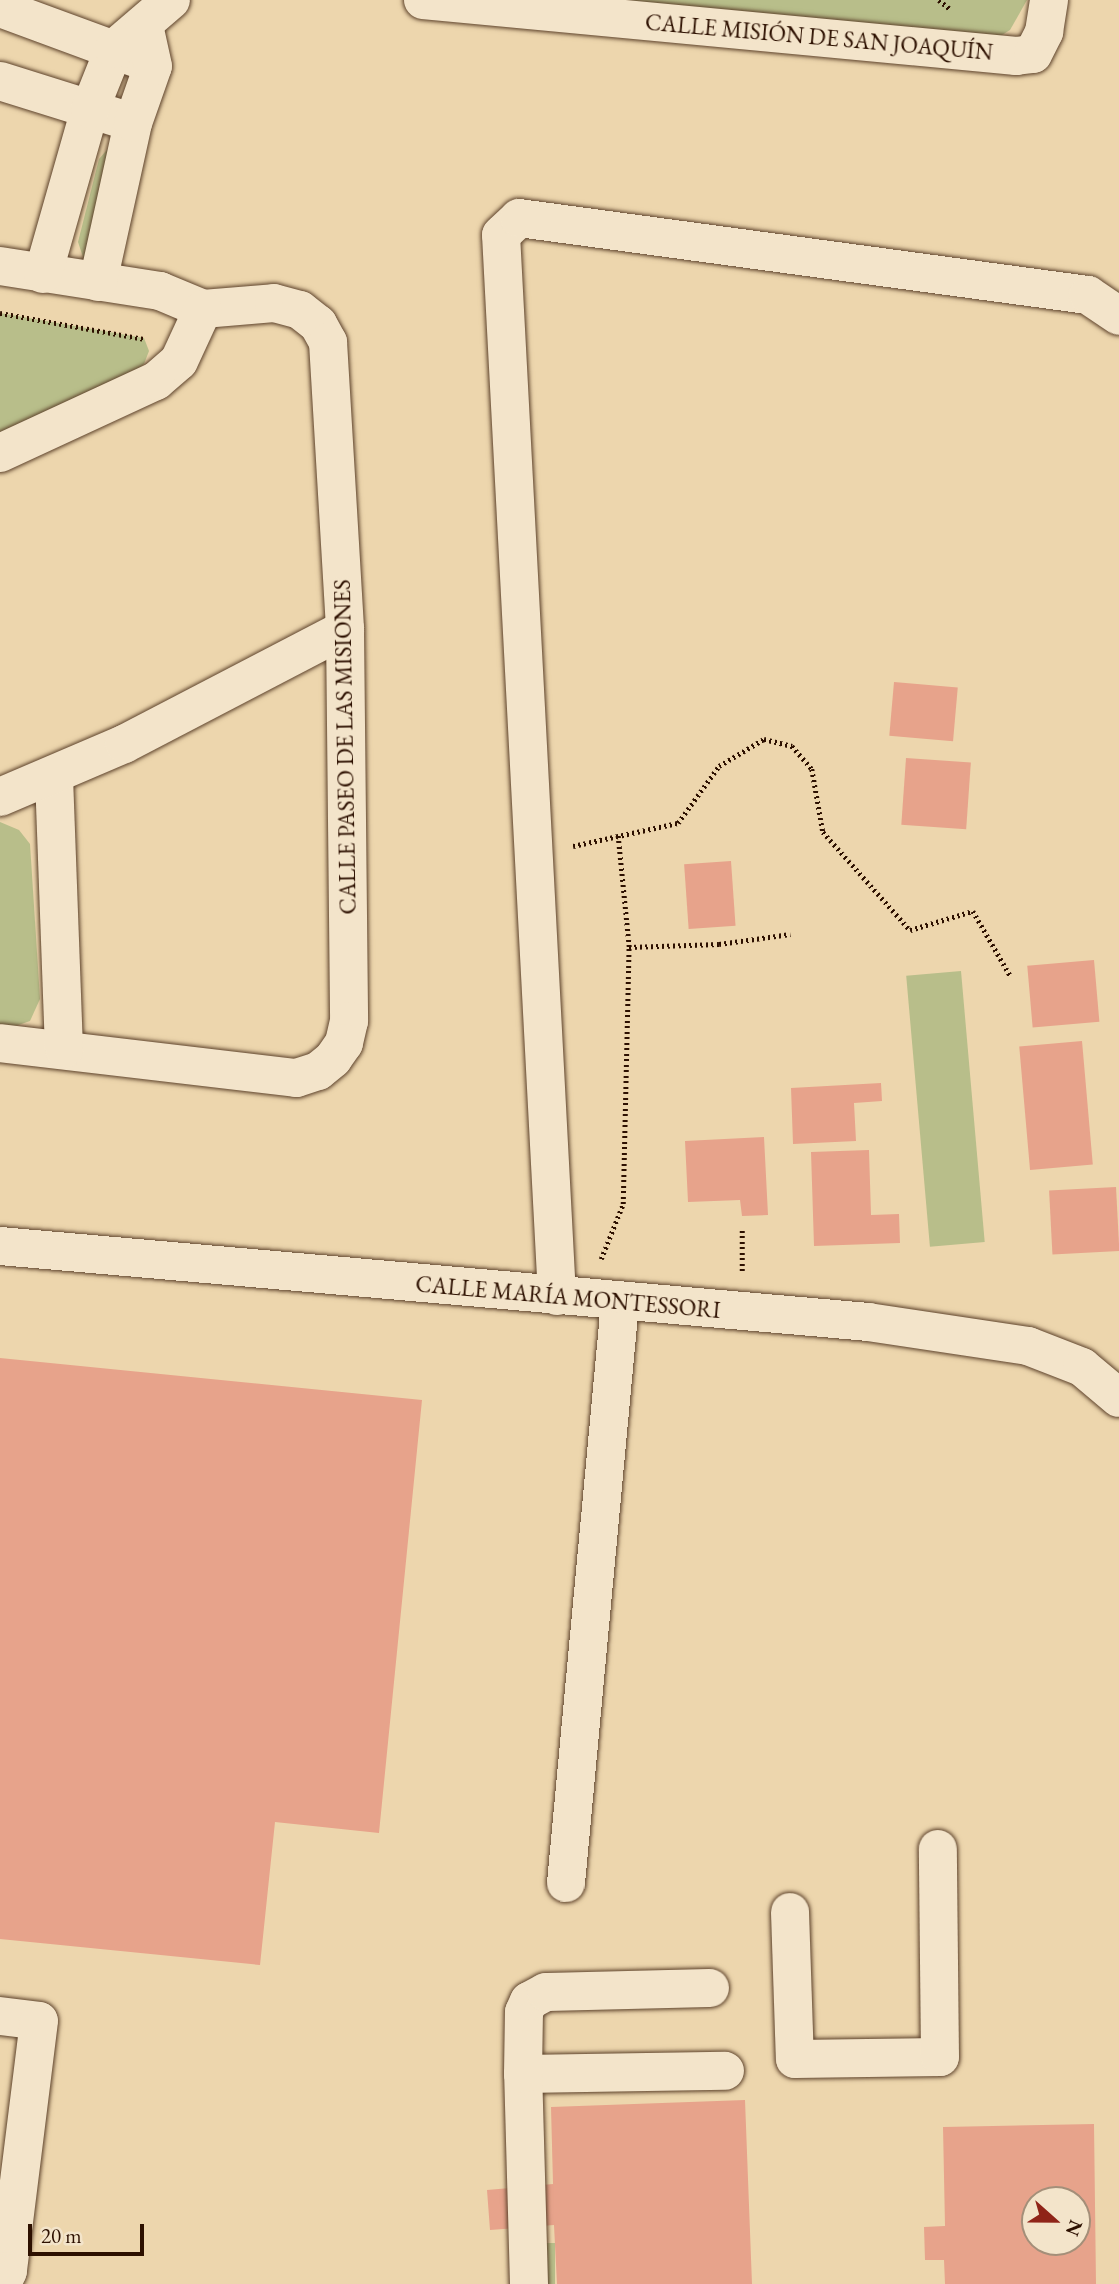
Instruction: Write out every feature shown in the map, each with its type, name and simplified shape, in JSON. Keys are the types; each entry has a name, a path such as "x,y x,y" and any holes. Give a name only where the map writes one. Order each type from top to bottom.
{"street":[{"name":"CALLE MISIÓN DE SAN JOAQUÍN","path":"423,0 1016,55 1033,54 1044,32 1049,0"},
{"path":"0,8 153,66"},
{"path":"43,274 90,109 114,49 158,13"},
{"path":"98,282 133,123 153,66 158,13"},
{"path":"0,81 133,123"},
{"path":"558,1296 501,235 519,218 1088,295 1119,316"},
{"name":"CALLE PASEO DE LAS MISIONES","path":"0,266 160,291 203,309 274,303 300,310 318,324 328,342 345,629 349,1021 344,1043 318,1071 296,1078 0,1043"},
{"path":"0,453 156,381 179,361 203,309"},
{"path":"0,797 54,777 345,629"},
{"path":"54,777 64,1049"},
{"name":"CALLE MARÍA MONTESSORI","path":"0,1246 620,1303 868,1322 1028,1346 1082,1367 1119,1398"},
{"path":"566,1883 620,1303"},
{"path":"790,1912 795,2059 940,2057 938,1849"},
{"path":"529,2284 523,2074 524,2012 536,1995 710,1988"},
{"path":"0,2016 39,2021 7,2280"},
{"path":"523,2074 725,2071"}],"path":[{"path":"0,313 118,334"},
{"path":"573,846 678,823 719,766 764,739 792,746 812,769 823,832 910,930 974,911 1010,975"},
{"path":"601,1259 623,1204 629,947 618,836"},
{"path":"629,947 719,944 790,934"},
{"path":"735,1276 744,1270 742,1227"}],"green space":[{"path":"625,0 1027,0 1010,30 989,43"},
{"path":"112,144 85,263 78,242 99,159"},
{"path":"0,313 144,338 149,351 144,364 131,375 0,439"},
{"path":"0,822 19,830 30,844 40,999 30,1021 7,1029 0,1029"},
{"path":"961,971 985,1242 930,1247 906,976"},
{"path":"534,2243 555,2243 555,2284 534,2284"}],"building":[{"path":"894,682 958,688 953,741 889,736"},
{"path":"906,758 971,763 966,829 901,825"},
{"path":"731,861 736,926 689,929 684,864"},
{"path":"1094,960 1099,1022 1033,1028 1027,966"},
{"path":"1082,1041 1093,1165 1030,1170 1019,1046"},
{"path":"881,1083 882,1101 854,1103 856,1141 793,1144 791,1088"},
{"path":"764,1137 768,1215 742,1216 740,1200 688,1202 685,1141"},
{"path":"869,1150 871,1215 899,1214 900,1243 814,1246 811,1152"},
{"path":"1116,1187 1119,1251 1052,1254 1049,1191"},
{"path":"0,1358 422,1400 379,1833 275,1822 260,1965 0,1939"},
{"path":"745,2100 752,2284 557,2284 554,2225 490,2230 487,2190 553,2184 551,2107"},
{"path":"1094,2124 1096,2284 945,2284 944,2260 925,2260 924,2227 945,2226 943,2127"}]}
